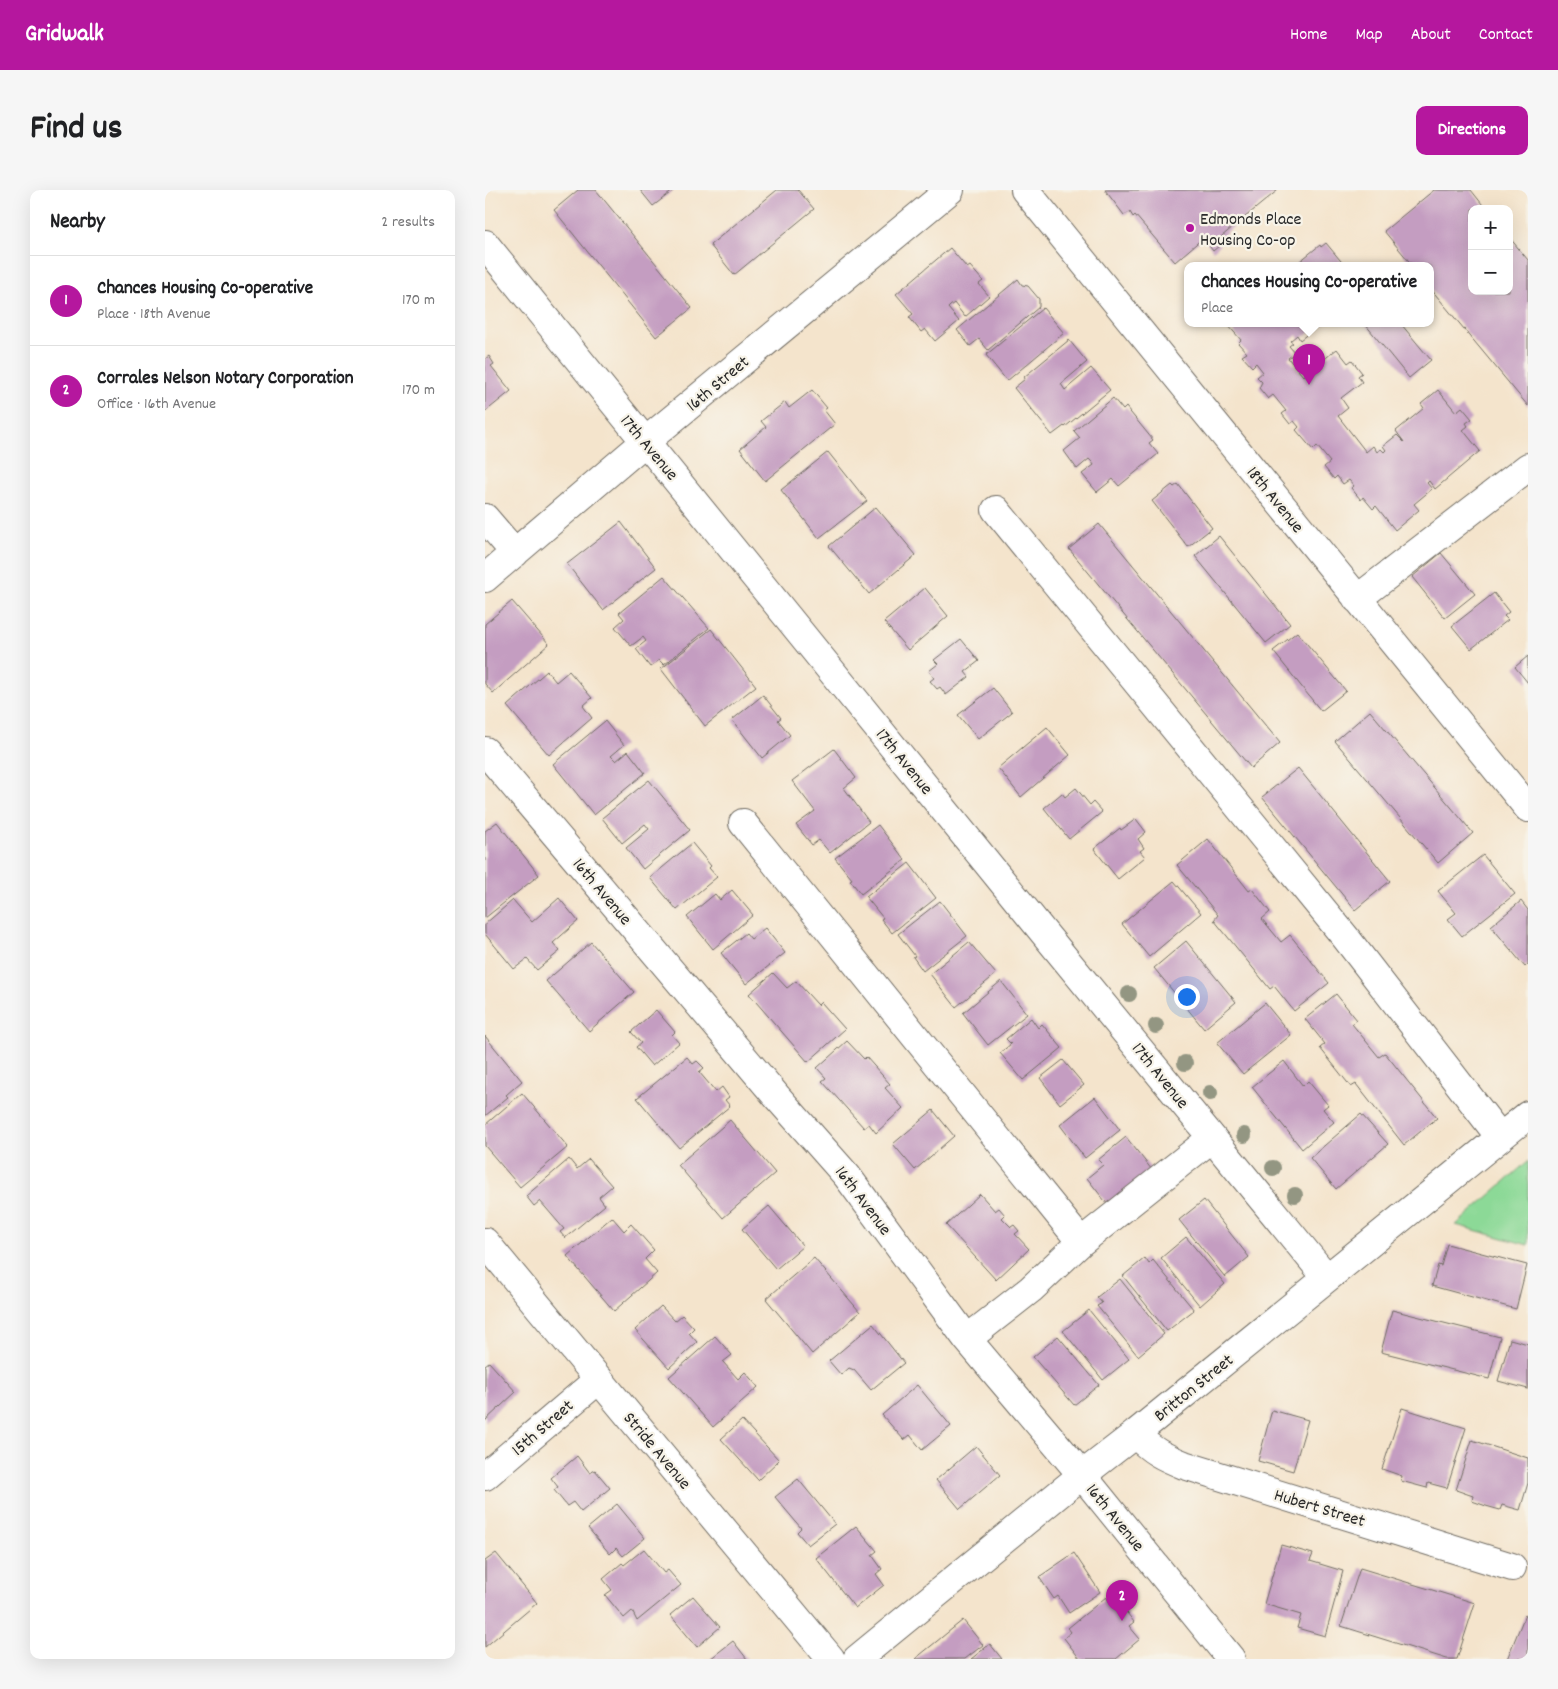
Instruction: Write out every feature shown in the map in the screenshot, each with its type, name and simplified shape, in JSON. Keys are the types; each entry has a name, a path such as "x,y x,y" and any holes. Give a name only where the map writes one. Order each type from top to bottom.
{"street":[{"name":"16th Street","path":"485,578 646,441 950,190"},
{"name":"18th Avenue","path":"1025,190 1528,808"},
{"name":"17th Avenue","path":"485,244 1327,1278"},
{"path":"1357,599 1528,467"},
{"path":"996,510 1346,938 1500,1137"},
{"path":"485,518 515,553"},
{"name":"16th Avenue","path":"485,751 778,1098 847,1176 967,1339 1082,1475 1231,1659"},
{"path":"743,823 1081,1242"},
{"name":"Britton Street","path":"857,1659 1528,1115"},
{"path":"967,1339 1031,1288 1081,1242 1212,1138"},
{"name":"Stride Avenue","path":"485,1242 831,1659"},
{"name":"15th Street","path":"485,1476 599,1379"},
{"name":"Hubert Street","path":"1135,1434 1158,1454 1183,1465 1512,1566"}],"green space":[{"path":"1528,1161 1528,1245 1456,1225"}],"building":[{"path":"578,190 596,190 692,308 656,337 554,210"},
{"path":"640,190 674,190 653,206"},
{"path":"777,190 798,190 814,209 734,275 710,245"},
{"name":"Edmonds Place Housing Co-op","path":"1105,190 1278,190 1216,241 1220,245 1213,251 1203,238 1175,262 1135,215 1133,217 1130,212 1124,215"},
{"path":"1434,190 1471,190 1483,205 1468,205 1468,295 1513,295 1513,242 1528,260 1528,406 1434,293 1434,262 1410,262 1384,231"},
{"path":"1326,243 1342,262 1299,262 1320,245 1321,247"},
{"path":"950,248 967,268 970,266 983,281 979,284 989,296 965,317 954,303 950,306 948,308 959,321 935,341 925,329 921,332 909,317 913,314 896,294"},
{"path":"1018,279 1022,285 1028,286 1039,299 1039,307 988,350 979,339 970,346 957,330"},
{"path":"1043,308 1064,333 1007,381 986,355"},
{"path":"1230,327 1306,327 1310,332 1300,340 1297,335 1290,341 1293,343 1289,346 1295,353 1288,358 1303,376 1337,349 1348,363 1352,360 1362,373 1358,376 1362,382 1341,398 1348,408 1338,416 1366,452 1373,446 1377,452 1381,449 1384,452 1386,450 1383,446 1397,435 1404,442 1396,431 1424,408 1421,404 1438,390 1456,412 1462,407 1472,419 1466,423 1468,426 1463,430 1480,451 1435,489 1429,481 1427,483 1432,489 1414,504 1419,510 1395,530 1376,506 1373,509 1363,497 1361,500 1351,488 1354,486 1349,480 1343,484 1337,476 1334,479 1324,467 1330,462 1317,446 1313,450 1296,430 1299,427 1294,421 1290,424 1282,414 1286,411 1273,395 1268,399 1259,388 1262,382 1257,377 1263,372 1256,363 1252,367 1242,356 1247,353 1238,343 1241,340"},
{"path":"1367,327 1404,327 1431,360 1409,378"},
{"path":"1069,340 1087,362 1061,384 1065,390 1091,368 1110,390 1065,427 1052,435 1014,388 1025,379 1024,377"},
{"path":"489,356 494,364 491,366 511,391 485,412 485,359"},
{"path":"812,390 827,408 824,410 835,424 765,481 740,449 766,427 761,421 785,402 789,408"},
{"path":"1113,398 1123,410 1126,407 1153,440 1149,443 1158,454 1119,486 1113,479 1097,492 1082,474 1094,465 1092,462 1089,459 1077,469 1064,451 1080,438 1074,431"},
{"path":"828,452 867,501 819,538 781,490"},
{"path":"1178,484 1212,528 1188,547 1152,501 1172,485 1174,487"},
{"path":"876,507 916,555 869,594 829,546"},
{"path":"621,522 656,568 603,610 567,564"},
{"path":"1099,524 1280,743 1251,768 1069,549"},
{"path":"1219,536 1290,624 1266,643 1195,556"},
{"path":"1441,553 1475,594 1445,618 1412,577"},
{"path":"664,576 709,628 664,665 659,660 650,667 636,649 646,641 643,637 631,646 615,627 624,619 619,613"},
{"path":"925,588 948,616 908,650 884,622"},
{"path":"1494,593 1509,612 1504,616 1508,620 1471,649 1452,626"},
{"path":"512,601 549,644 493,693 485,684 485,624"},
{"path":"711,629 756,686 705,726 661,669"},
{"path":"1297,632 1346,691 1321,711 1273,651"},
{"path":"961,639 979,661 965,672 969,677 946,695 940,687 937,689 930,681 934,678 929,671 938,664 934,660"},
{"path":"1528,656 1528,683 1515,667"},
{"path":"547,671 556,682 569,671 592,698 583,706 592,718 549,755 507,706"},
{"path":"993,688 1012,712 978,739 958,715"},
{"path":"763,695 781,718 778,720 790,735 762,758 732,720"},
{"path":"1370,711 1473,833 1438,863 1335,741"},
{"path":"605,721 624,745 611,756 616,761 628,751 645,773 594,815 553,764"},
{"path":"1047,727 1070,755 1021,797 998,768"},
{"path":"834,749 856,778 844,788 869,822 830,853 819,840 812,845 796,825 815,811 792,781"},
{"path":"1298,768 1390,881 1355,910 1262,797"},
{"path":"649,780 690,830 643,869 626,848 649,829 645,824 622,843 602,818"},
{"path":"1076,788 1090,805 1093,802 1102,812 1069,839 1044,808 1062,793 1065,797"},
{"path":"1136,819 1146,832 1138,839 1144,848 1140,851 1145,857 1118,879 1094,849 1120,828 1121,830"},
{"path":"497,822 539,875 485,918 485,831"},
{"path":"878,825 905,860 861,894 835,858"},
{"path":"1208,839 1249,891 1252,889 1270,912 1262,919 1281,942 1290,935 1329,983 1294,1011 1274,986 1270,989 1214,920 1218,915 1177,865"},
{"path":"692,843 711,866 709,868 717,877 677,910 650,878"},
{"path":"1483,855 1515,894 1462,936 1448,919 1456,913 1438,891"},
{"path":"909,863 936,898 892,933 866,897"},
{"path":"1174,881 1201,913 1149,957 1122,924"},
{"path":"732,890 753,915 713,949 687,917 715,894 720,900"},
{"path":"559,898 578,921 553,943 560,951 537,970 527,959 514,969 485,934 485,924 513,900 532,922"},
{"path":"940,901 967,936 923,971 913,957 915,956 898,934"},
{"path":"1521,901 1528,910 1528,964 1525,967 1491,926"},
{"path":"765,928 785,953 746,984 721,953 746,933 751,939"},
{"path":"1186,941 1236,1002 1204,1029 1154,968"},
{"path":"591,942 634,992 589,1031 546,981"},
{"path":"969,942 996,974 956,1007 930,974"},
{"path":"773,973 787,988 796,981 818,1005 821,1002 845,1029 808,1062 749,994"},
{"path":"1001,981 1027,1014 988,1045 963,1013"},
{"path":"1336,994 1357,1020 1352,1024 1379,1057 1385,1053 1437,1118 1404,1145 1356,1084 1351,1087 1320,1048 1325,1044 1305,1019"},
{"path":"1265,1003 1291,1035 1243,1074 1217,1043"},
{"path":"656,1010 675,1032 672,1035 679,1043 652,1066 636,1047 641,1043 631,1032"},
{"path":"1031,1018 1038,1028 1042,1024 1062,1048 1023,1080 1000,1053 1011,1044 1006,1039"},
{"path":"485,1036 522,1081 506,1095 508,1097 485,1116"},
{"path":"847,1041 864,1059 866,1057 890,1084 885,1088 903,1108 876,1133 869,1124 864,1128 822,1081 826,1078 817,1068"},
{"path":"687,1057 693,1064 697,1061 704,1068 699,1072 716,1092 722,1087 729,1097 725,1100 730,1106 679,1148 637,1098"},
{"path":"1063,1060 1084,1085 1060,1104 1040,1078"},
{"path":"1284,1061 1303,1086 1308,1081 1328,1105 1323,1109 1334,1122 1302,1149 1252,1087"},
{"path":"522,1093 568,1147 520,1187 485,1146 485,1125"},
{"path":"1095,1097 1120,1130 1085,1158 1060,1125"},
{"path":"933,1110 954,1136 915,1170 893,1144"},
{"path":"1361,1114 1388,1144 1336,1189 1310,1158"},
{"path":"730,1120 775,1173 723,1218 678,1165"},
{"path":"1126,1137 1152,1170 1108,1205 1087,1178 1103,1165 1098,1160"},
{"path":"569,1159 577,1169 589,1159 612,1186 599,1197 605,1205 565,1238 560,1232 564,1229 540,1201 534,1206 526,1196"},
{"path":"980,1194 995,1211 999,1208 1005,1215 1002,1218 1011,1227 1014,1225 1019,1231 1015,1234 1029,1249 996,1280 946,1225"},
{"path":"1204,1200 1249,1257 1225,1277 1179,1220"},
{"path":"769,1206 803,1246 776,1269 742,1229"},
{"path":"612,1217 624,1231 631,1224 654,1250 645,1259 657,1273 614,1311 567,1256"},
{"path":"1186,1237 1225,1284 1200,1306 1161,1258"},
{"path":"1447,1244 1527,1265 1516,1309 1432,1286 1438,1265 1441,1266"},
{"path":"814,1258 860,1312 812,1354 766,1299"},
{"path":"1145,1258 1149,1264 1153,1260 1194,1310 1167,1331 1123,1276"},
{"path":"1120,1279 1164,1334 1138,1356 1097,1306 1102,1303 1097,1297"},
{"path":"661,1306 675,1321 682,1315 694,1328 689,1333 697,1342 669,1368 635,1330"},
{"path":"1089,1310 1129,1359 1103,1380 1063,1331"},
{"path":"1392,1310 1500,1337 1489,1379 1381,1352"},
{"path":"873,1324 904,1363 871,1390 854,1370 849,1368 841,1375 829,1361"},
{"path":"715,1336 732,1355 723,1362 738,1379 745,1372 758,1387 713,1427 669,1377"},
{"path":"1058,1336 1099,1385 1074,1405 1033,1357"},
{"path":"1510,1339 1528,1344 1528,1389 1498,1381"},
{"path":"489,1362 516,1392 485,1421 485,1365"},
{"path":"917,1385 951,1426 922,1450 910,1435 904,1440 882,1415"},
{"path":"1402,1408 1466,1428 1447,1488 1428,1483 1427,1488 1401,1481 1402,1476 1382,1469"},
{"path":"1272,1410 1308,1420 1293,1471 1258,1461"},
{"path":"742,1420 779,1460 758,1480 721,1439"},
{"path":"1472,1440 1528,1458 1528,1483 1520,1510 1502,1505 1500,1510 1486,1506 1472,1501 1473,1496 1456,1490"},
{"path":"976,1446 1000,1475 960,1509 936,1480"},
{"path":"577,1456 590,1473 595,1470 610,1488 581,1512 573,1502 567,1506 554,1490 558,1487 551,1478"},
{"path":"798,1479 835,1524 808,1545 797,1532 801,1528 775,1497"},
{"path":"617,1504 645,1538 623,1556 616,1548 610,1554 588,1528"},
{"path":"856,1526 877,1551 872,1555 882,1569 876,1574 884,1585 855,1608 816,1558"},
{"path":"1281,1545 1313,1554 1310,1561 1343,1571 1325,1636 1297,1628 1301,1615 1264,1604"},
{"path":"644,1549 664,1573 668,1570 681,1585 637,1621 632,1611 624,1618 605,1595 612,1590 603,1579 622,1563 624,1565"},
{"path":"496,1553 537,1603 485,1647 485,1561"},
{"path":"1074,1553 1100,1592 1069,1613 1058,1596 1054,1599 1039,1577"},
{"path":"1360,1568 1475,1603 1457,1659 1447,1659 1341,1626"},
{"path":"693,1596 720,1627 697,1647 670,1615"},
{"path":"1106,1597 1119,1613 1124,1609 1134,1622 1129,1626 1140,1639 1116,1659 1080,1659 1064,1638 1071,1632 1068,1628"},
{"path":"1525,1615 1528,1617 1528,1659 1507,1659"},
{"path":"963,1620 983,1645 965,1659 915,1659"},
{"path":"733,1641 747,1659 710,1659"},
{"path":"990,1644 1002,1659 971,1659"}],"place":[{"name":"Edmonds Place Housing Co-op","path":"1190,228"},
{"name":"Chances Housing Co-operative","path":"1309,385"},
{"name":"Corrales Nelson Notary Corporation","path":"1122,1621"}]}
